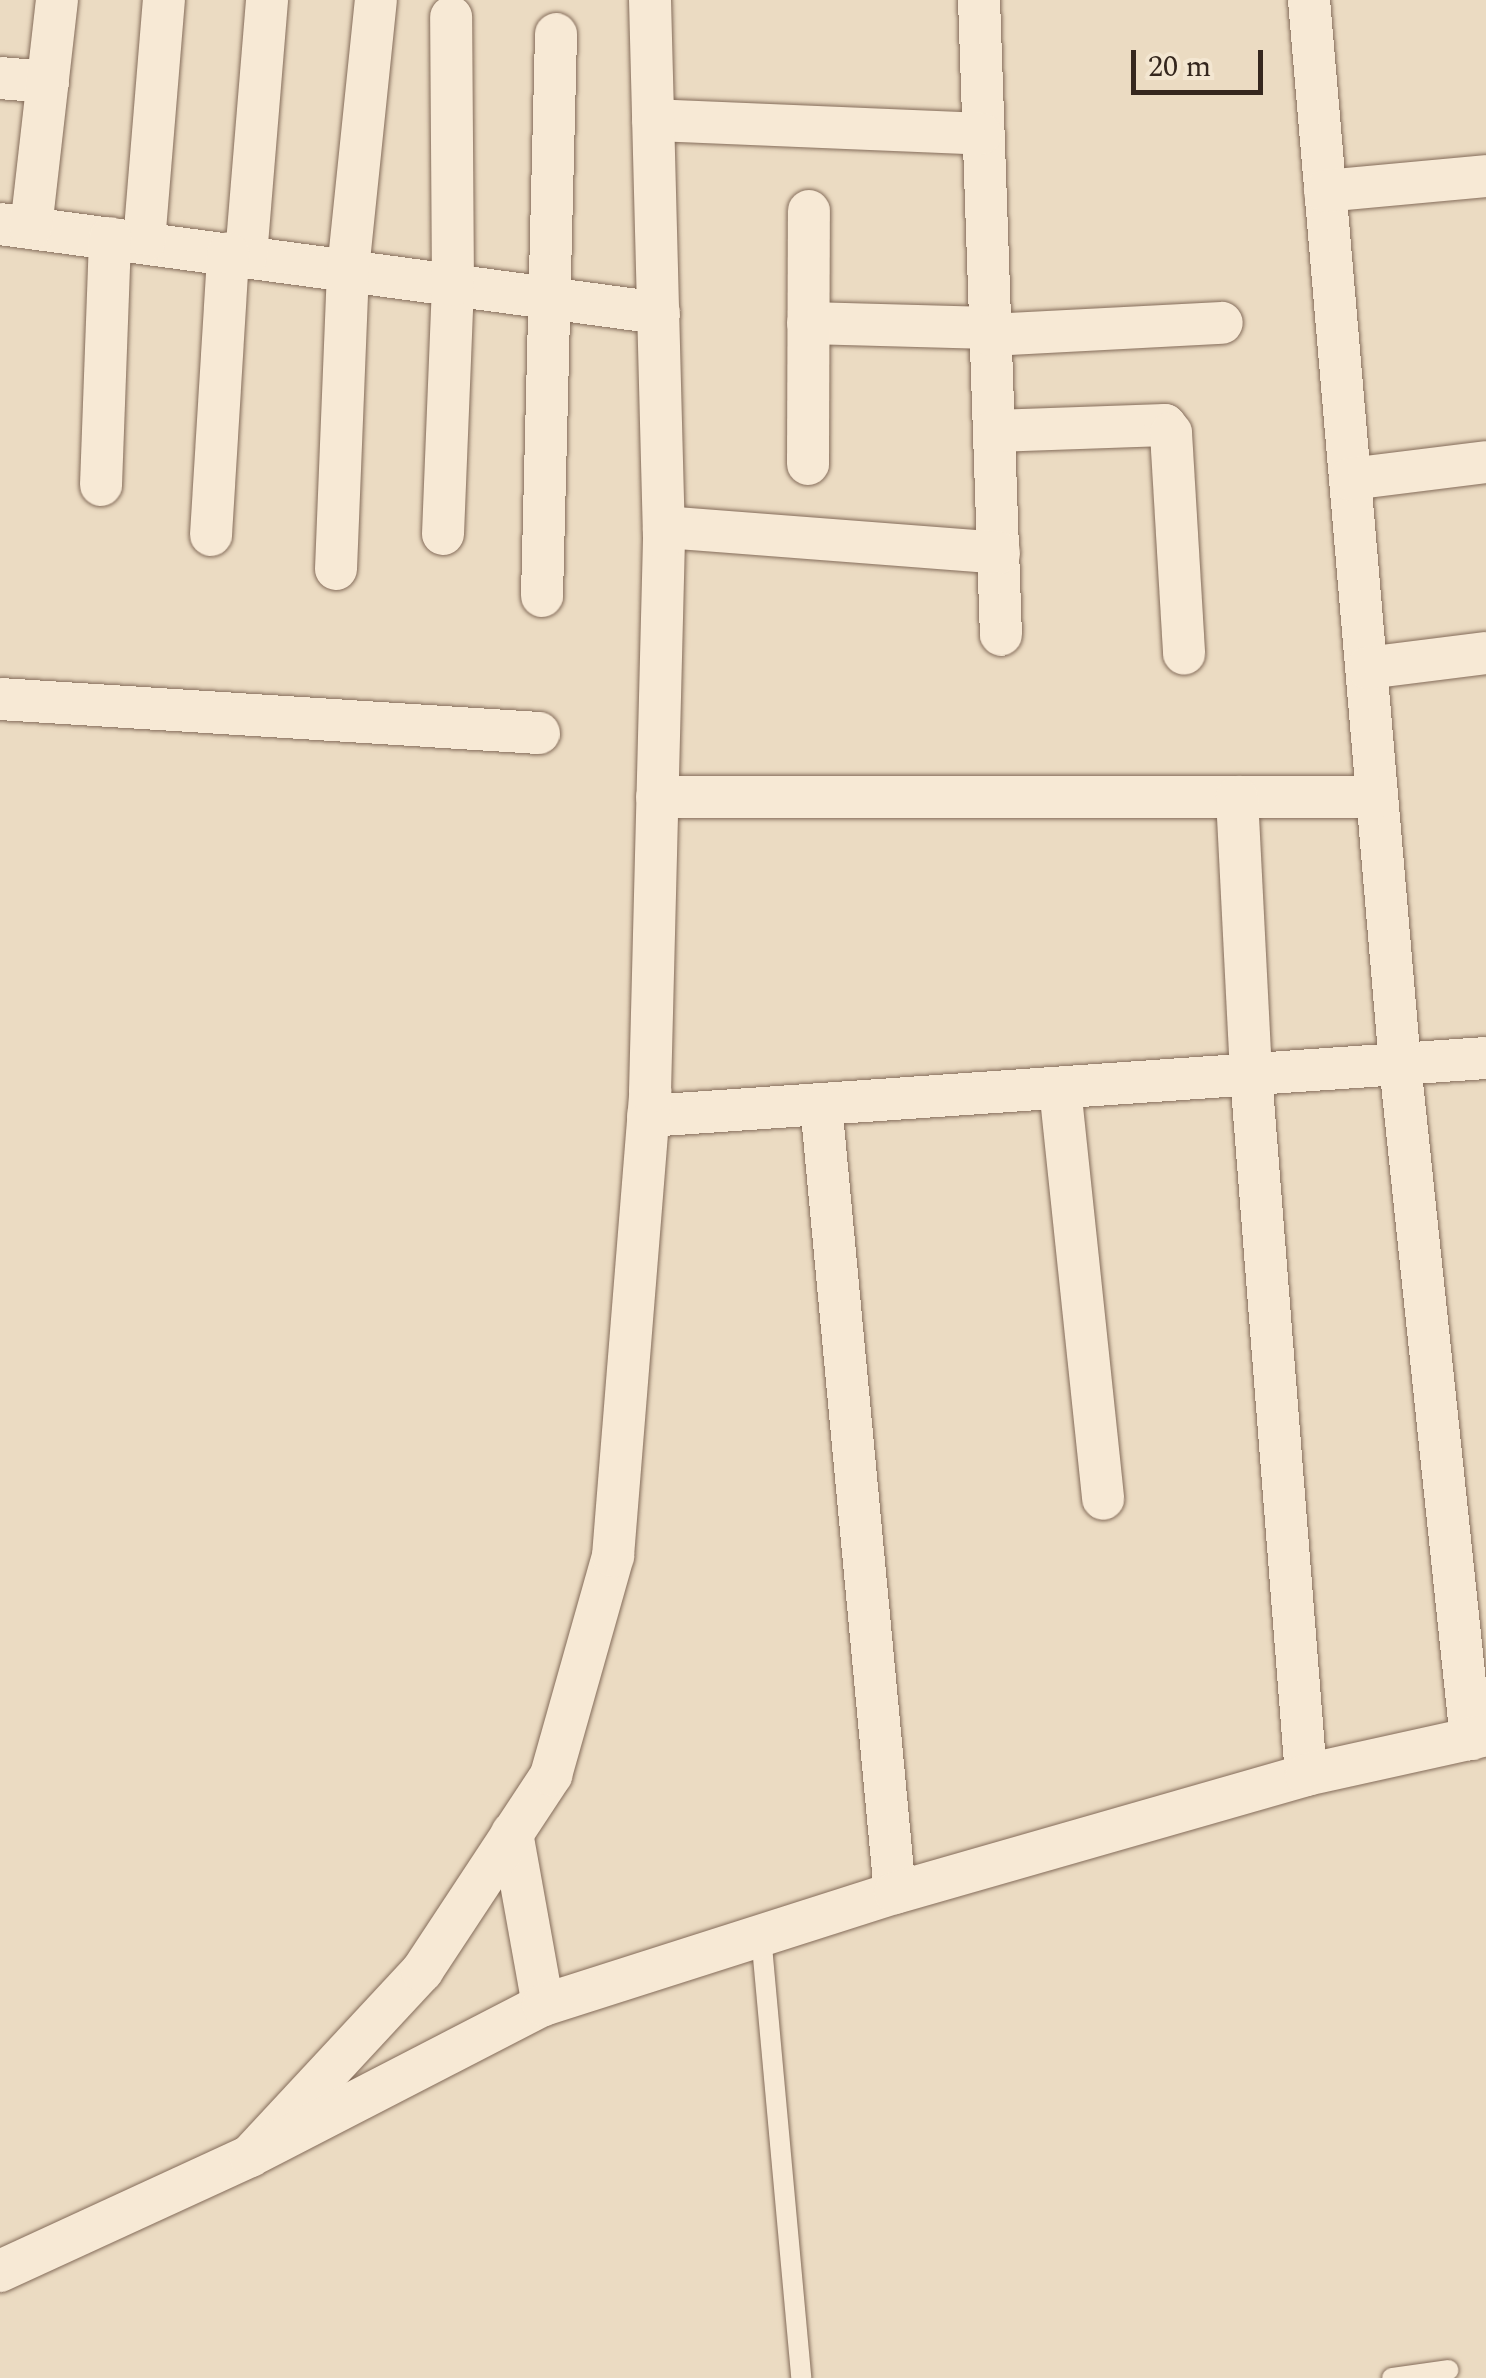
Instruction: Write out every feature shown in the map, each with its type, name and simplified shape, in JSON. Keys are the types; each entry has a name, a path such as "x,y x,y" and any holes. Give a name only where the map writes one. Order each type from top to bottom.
{"street":[{"path":"57,0 48,82 15,226 659,313"},
{"path":"101,485 127,240 164,0"},
{"path":"212,535 237,255 266,0"},
{"path":"336,569 348,270 376,0"},
{"path":"250,2156 422,1972 550,1775 613,1556 648,1116 664,527 650,0"},
{"path":"979,0 1001,635"},
{"path":"0,2272 250,2156 543,2005 894,1893 1306,1775 1479,1737 1400,1064 1309,0"},
{"path":"443,534 453,285 452,17"},
{"path":"542,596 556,34"},
{"path":"0,78 48,82"},
{"path":"653,120 982,134"},
{"path":"1326,190 1486,176"},
{"path":"808,464 809,210"},
{"path":"808,323 990,332 1222,323"},
{"path":"994,431 1165,425 1171,433 1184,654"},
{"path":"1350,479 1486,462"},
{"path":"664,527 998,552"},
{"path":"1366,668 1486,652"},
{"path":"0,699 539,734"},
{"path":"657,797 1378,797"},
{"path":"1236,797 1251,1075 1306,1775"},
{"path":"648,1116 1486,1058"},
{"path":"1060,1088 1102,1500"},
{"path":"821,1104 894,1893"},
{"path":"512,1833 543,2005"}],"lane":[{"path":"761,1935 801,2378"},
{"path":"1392,2378 1448,2370"}]}
